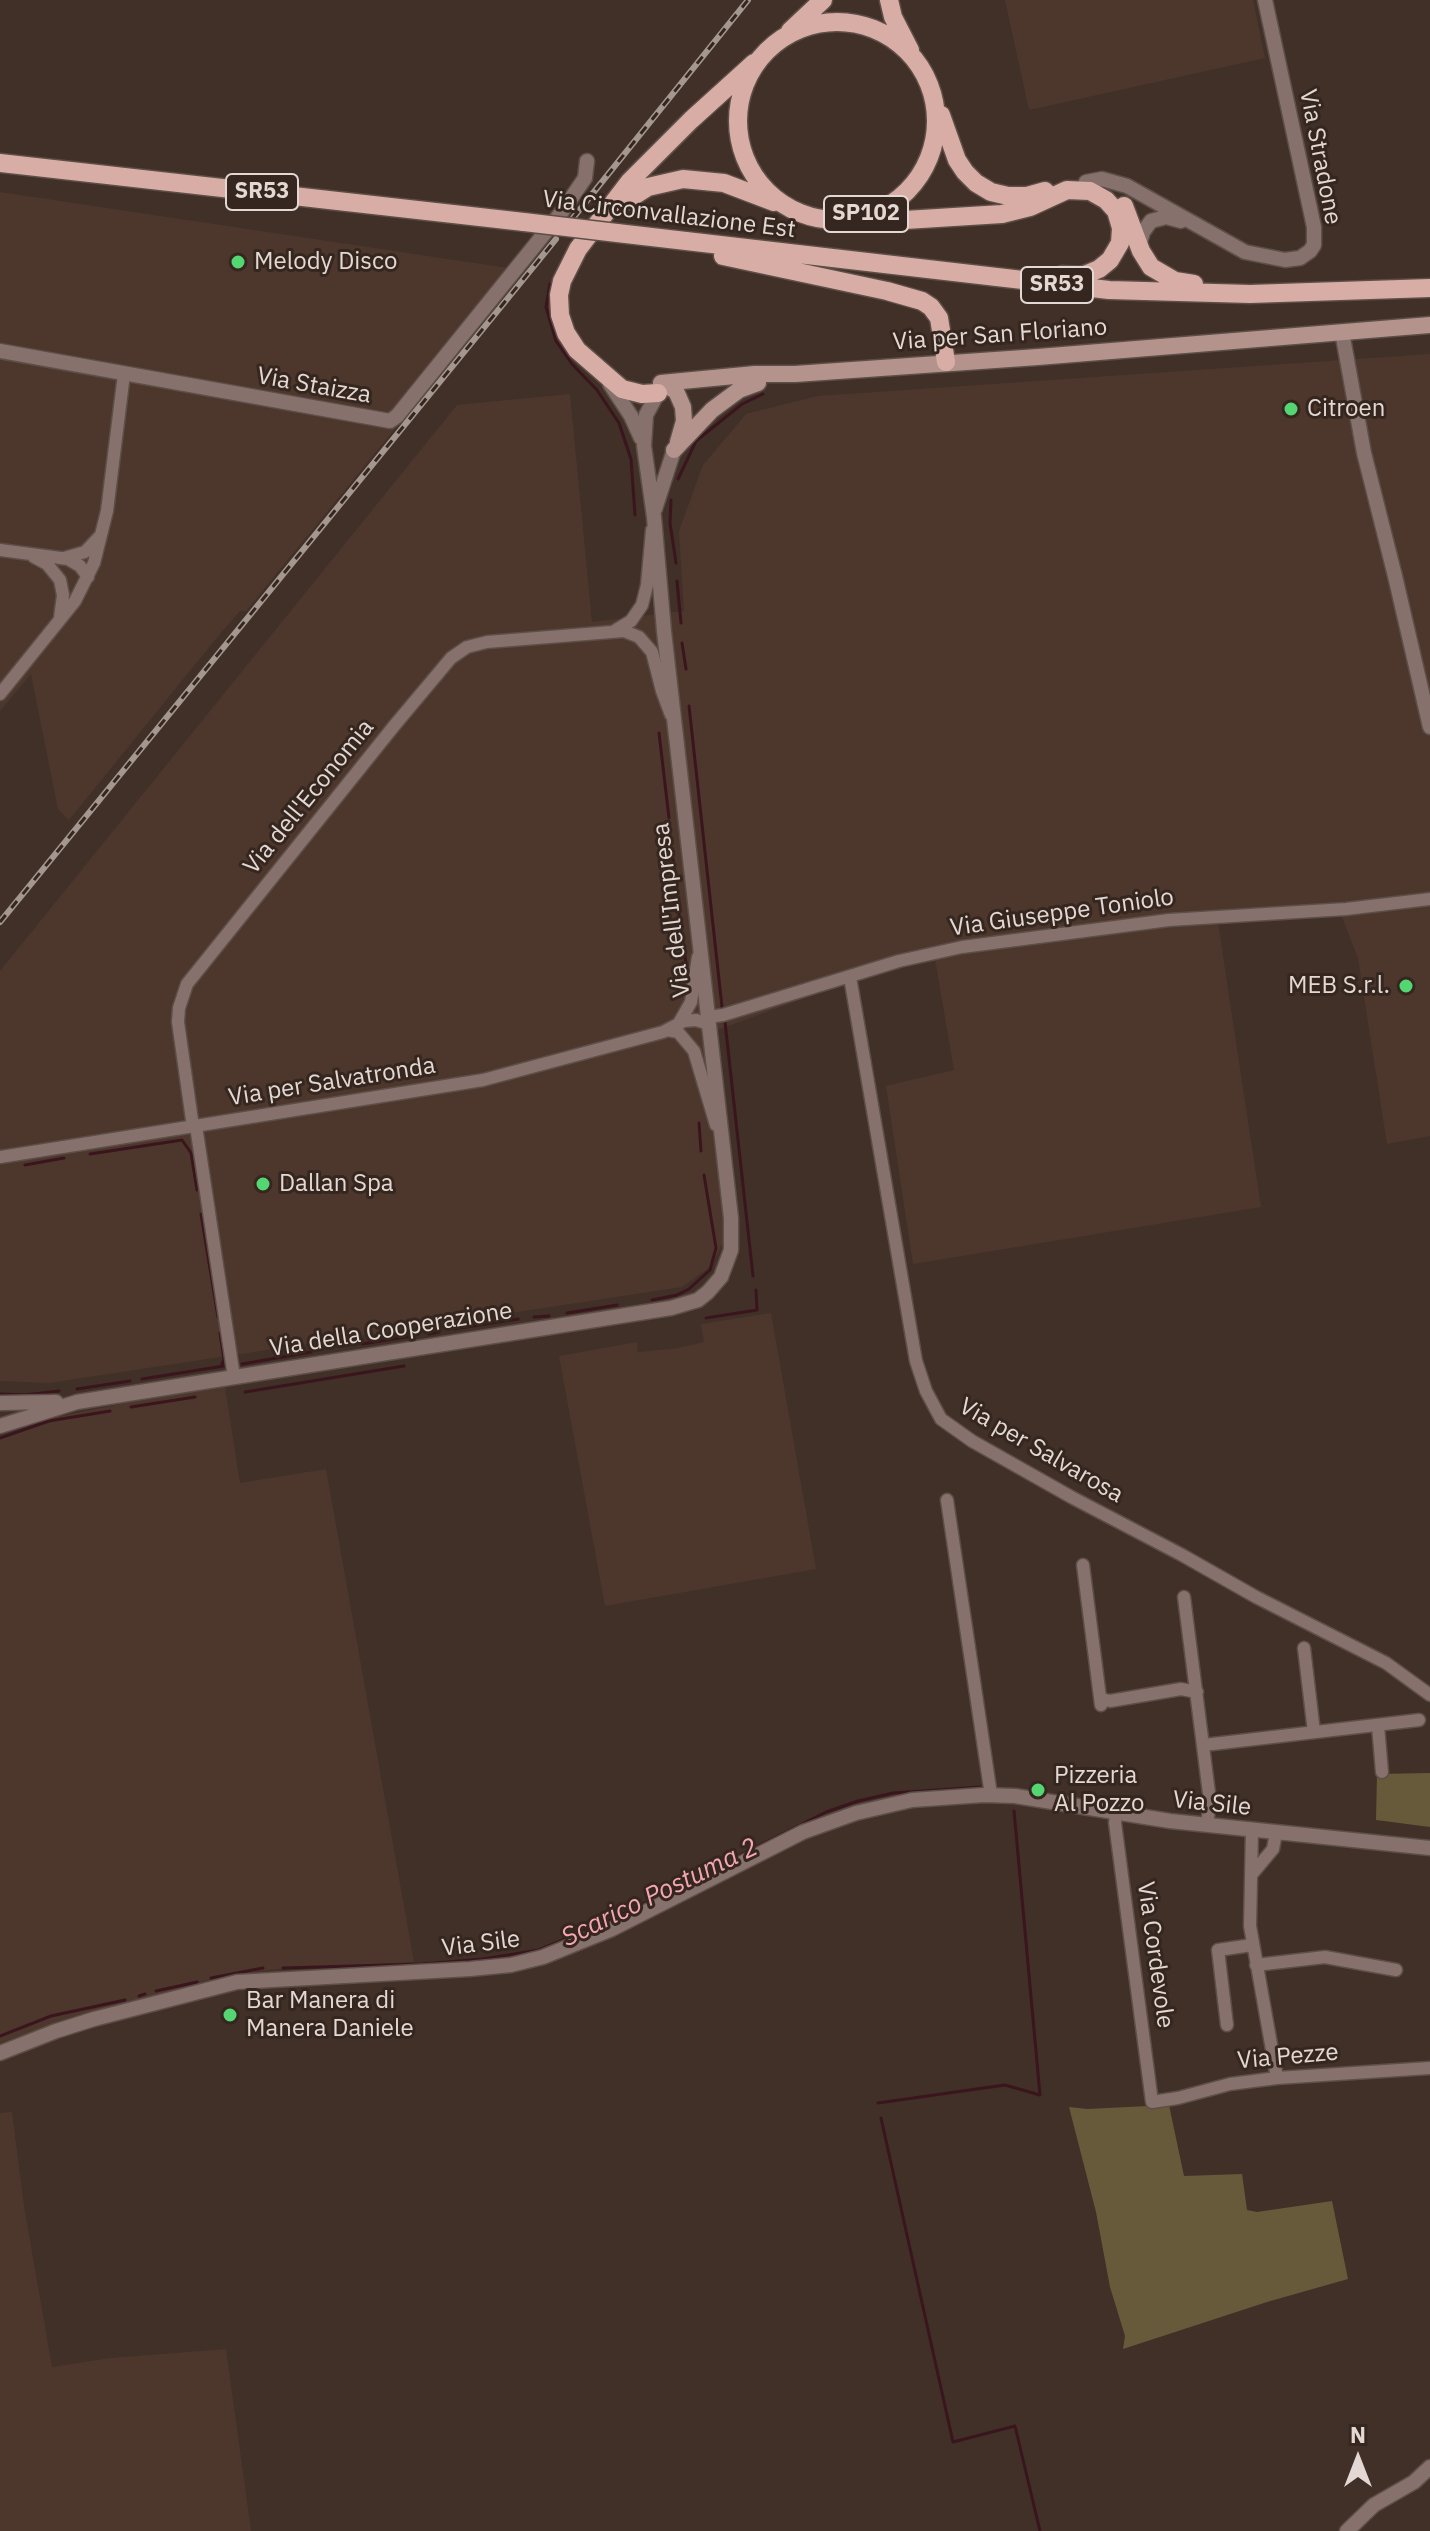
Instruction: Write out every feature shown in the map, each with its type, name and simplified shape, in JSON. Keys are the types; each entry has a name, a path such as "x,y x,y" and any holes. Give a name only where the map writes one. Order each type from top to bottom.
{"main road":[{"name":"SP102","path":"823,0 769,51 749,77 738,120 748,163 757,179 775,198 790,208 817,217 845,218 865,214 898,197 919,177 935,141 937,121 929,83 893,17 889,0"},
{"name":"SP102","path":"769,51 791,34 809,27 846,23 882,33 899,43 912,56"},
{"path":"674,450 685,417 681,399 666,389 604,375 572,343 562,324 559,292 565,272 615,199 653,157 738,75 769,51"},
{"path":"935,102 961,167 973,181 1003,196 1033,195 1069,183 1093,189 1116,211 1121,232 1116,252 1099,269 1078,276 1000,271 959,273"},
{"name":"Via Circonvallazione Est","path":"0,163 1134,291 1281,294 1430,288"},
{"path":"597,223 638,191 661,182 683,179 724,183 790,208"},
{"path":"845,218 881,221 1002,214 1030,207 1073,189 1105,188 1120,200 1145,259 1154,269 1175,281 1273,289 1281,294"},
{"path":"624,234 916,299 931,307 939,318 946,362"},
{"name":"Via per San Floriano","path":"666,389 795,374 1430,325"},
{"path":"674,450 712,410 739,390 760,379 795,374"}],"street":[{"name":"Via Stradone","path":"1200,228 1245,252 1285,260 1300,258 1314,245 1314,227 1303,169 1265,0"},
{"name":"Via Staizza","path":"0,351 390,421 561,213 585,178 587,161"},
{"path":"1093,189 1104,179 1127,186 1200,228"},
{"path":"1139,246 1145,228 1160,218 1174,218 1200,228"},
{"path":"1342,332 1364,453 1430,727"},
{"path":"0,694 59,621 88,577 103,533 124,374"},
{"name":"Via dell'Impresa","path":"604,375 631,416 644,446"},
{"name":"Via dell'Impresa","path":"666,389 646,415 644,446 732,1242 726,1266 708,1292"},
{"name":"Via dell'Impresa","path":"654,518 660,489 674,450"},
{"path":"616,630 631,621 643,601 654,518"},
{"path":"63,558 85,552 103,533"},
{"path":"0,550 63,558 79,564 88,577"},
{"path":"31,556 43,562 56,575 67,579 88,577"},
{"path":"56,575 63,595 59,621"},
{"path":"616,630 639,637 652,652 675,724"},
{"name":"Via dell'Economia","path":"234,1377 178,1022 181,999 189,981 451,658 474,644 616,630"},
{"name":"Via Giuseppe Toniolo","path":"709,1020 899,961 962,947 1088,928 1255,913 1346,909 1430,899"},
{"path":"701,946 691,1002 673,1028 694,1051 721,1134"},
{"name":"Via per Salvarosa","path":"850,977 916,1361 926,1391 941,1419 972,1441 1073,1498 1386,1663 1430,1695"},
{"name":"Via per Salvatronda","path":"0,1157 498,1077 693,1020 709,1020"},
{"name":"Via della Cooperazione","path":"0,1426 77,1402 671,1308 689,1304 708,1292"},
{"name":"Via della Cooperazione","path":"0,1403 77,1402"},
{"path":"947,1500 991,1795"},
{"path":"1083,1565 1101,1702 1181,1689 1197,1692"},
{"path":"1184,1597 1210,1801 1207,1825"},
{"path":"1304,1648 1314,1732"},
{"path":"1204,1745 1419,1720"},
{"path":"1378,1726 1382,1772"},
{"name":"Via Sile","path":"0,2053 94,2019 237,1982 461,1970 535,1960 602,1934 789,1838 836,1819 912,1800 991,1795 1025,1797 1207,1825 1430,1848"},
{"name":"Via Cordevole","path":"1116,1813 1152,2102"},
{"path":"1252,1830 1252,1945 1277,2078"},
{"path":"1251,1877 1273,1849 1276,1833"},
{"path":"1227,2025 1218,1950 1252,1945"},
{"path":"1256,1965 1325,1957 1396,1970"},
{"name":"Via Pezze","path":"1152,2102 1230,2084 1277,2078 1430,2068"},
{"path":"1347,2531 1374,2505 1414,2482 1430,2467"}],"shaded area":[{"path":"1005,0 1253,0 1265,58 1029,110"},
{"path":"0,192 508,268 407,414 246,611 240,611 219,635 69,820 58,809 31,674 0,711"},
{"path":"1430,354 1430,1136 1387,1144 1358,958 1342,917 1218,923 1261,1207 913,1264 886,1086 954,1070 935,959 866,976 706,1034 727,1234 711,1266 682,1287 49,1383 0,1381 0,971 457,405 570,394 592,622 684,611 679,531 703,465 746,414 818,396"},
{"path":"771,1313 816,1569 605,1606 559,1356 637,1342 638,1352 679,1348 704,1342 701,1324"},
{"path":"225,1387 240,1483 326,1469 414,1962 276,1969 219,1977 69,2018 0,2043 0,1439 57,1417"},
{"path":"1430,1773 1430,1827 1376,1820 1377,1774"},
{"path":"1169,2105 1184,2176 1242,2174 1247,2210 1257,2212 1332,2201 1348,2279 1123,2349 1125,2336 1110,2287 1096,2212 1069,2107"},
{"path":"12,2112 24,2206 52,2367 111,2358 226,2349 251,2531 0,2531 0,2113"}],"waterway":[{"path":"550,284 546,307 556,341 572,364 597,390 619,423 631,459 635,515"},
{"path":"678,479 696,441 742,404 763,394"},
{"path":"671,500 670,523 676,563"},
{"path":"677,581 681,623"},
{"path":"682,643 686,669"},
{"path":"689,706 722,1007"},
{"path":"659,733 669,818"},
{"path":"673,859 675,880"},
{"path":"679,914 686,964"},
{"path":"725,1022 753,1276"},
{"path":"699,1123 701,1151"},
{"path":"90,1154 182,1140 191,1153 197,1190"},
{"path":"25,1165 64,1158"},
{"path":"652,1300 689,1289 710,1270 716,1248 704,1175"},
{"path":"201,1214 218,1317"},
{"path":"706,1318 757,1310 756,1290"},
{"path":"567,1313 617,1305"},
{"path":"534,1317 549,1316"},
{"path":"454,1329 518,1319"},
{"path":"429,1334 439,1332"},
{"path":"220,1333 222,1364"},
{"path":"362,1344 413,1336"},
{"path":"242,1364 311,1352"},
{"path":"142,1379 224,1366"},
{"path":"245,1392 404,1366"},
{"path":"77,1389 130,1381"},
{"path":"0,1394 59,1391"},
{"path":"131,1407 195,1397"},
{"path":"0,1438 49,1421 110,1411"},
{"name":"Scarico Postuma 2","path":"283,1968 422,1964 539,1950 613,1919 826,1812 893,1793 981,1787"},
{"name":"Scarico Postuma 2","path":"878,2103 1005,2085 1040,2095 1014,1811"},
{"name":"Scarico Postuma 2","path":"211,1978 263,1968"},
{"name":"Scarico Postuma 2","path":"156,1991 197,1982"},
{"name":"Scarico Postuma 2","path":"139,1996 145,1994"},
{"name":"Scarico Postuma 2","path":"0,2036 51,2016 125,2000"},
{"name":"Scarico Postuma 2","path":"881,2118 953,2442 1015,2426 1040,2531"}],"railway":[{"path":"573,218 748,0"},
{"path":"0,922 556,239"}],"place":[{"name":"Melody Disco","path":"238,262"},
{"name":"Citroen","path":"1291,409"},
{"name":"MEB S.r.l.","path":"1406,986"},
{"name":"Dallan Spa","path":"263,1184"},
{"name":"Pizzeria Al Pozzo","path":"1038,1790"},
{"name":"Bar Manera di Manera Daniele","path":"230,2015"}]}
